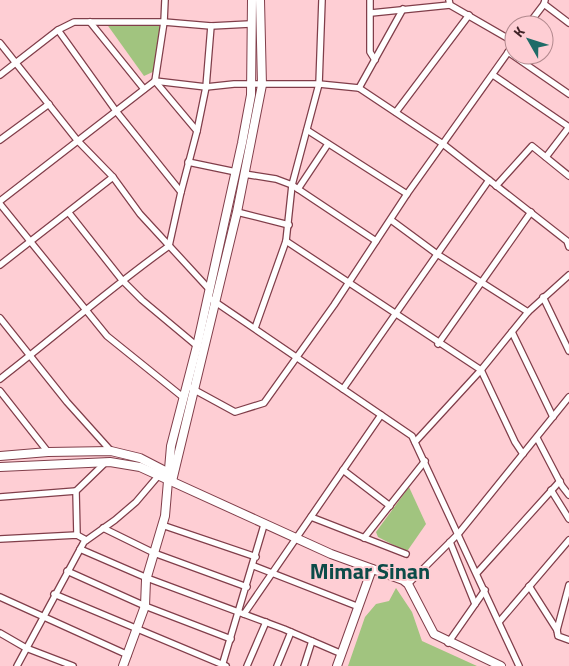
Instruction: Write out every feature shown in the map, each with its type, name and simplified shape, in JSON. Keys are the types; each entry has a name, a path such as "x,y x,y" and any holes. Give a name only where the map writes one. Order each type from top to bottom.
{"street":[{"path":"165,0 164,22 155,81 197,131"},
{"path":"124,666 145,606 147,578 165,516 170,477 211,300 209,289 236,172 251,86 250,24 252,0"},
{"path":"255,328 286,241 292,185 319,84 322,0"},
{"path":"370,0 370,52 375,60"},
{"path":"170,477 171,446 184,398 190,388 197,346 237,212 262,85 261,2"},
{"path":"370,13 450,2 504,37"},
{"path":"535,15 545,2 569,23"},
{"path":"359,88 403,9"},
{"path":"396,112 469,15"},
{"path":"0,75 58,30 74,22 164,22 211,26 250,24"},
{"path":"90,22 144,89"},
{"path":"0,379 87,311 122,280 169,246 206,87 211,26"},
{"path":"58,30 116,111 181,192"},
{"path":"0,43 78,140 113,177 140,214 209,289"},
{"path":"190,388 235,412 264,403 349,283 407,194 504,58"},
{"path":"527,65 569,94"},
{"path":"492,75 569,127 546,157"},
{"path":"184,398 107,336 0,203 155,81 206,87 234,84 251,86 319,84 359,88 443,144 568,242"},
{"path":"0,140 48,104"},
{"path":"307,130 407,194"},
{"path":"298,189 328,144"},
{"path":"496,186 532,146 569,176"},
{"path":"188,162 236,172"},
{"path":"244,174 276,179 292,185 376,241"},
{"path":"0,265 32,242 113,177"},
{"path":"343,389 489,180"},
{"path":"237,212 289,225"},
{"path":"438,344 531,212"},
{"path":"69,213 122,280 142,300 197,346"},
{"path":"391,220 437,254 528,312"},
{"path":"286,241 438,344 481,370 515,442 523,454"},
{"path":"415,442 481,370 528,312 542,297 569,275"},
{"path":"542,297 569,351"},
{"path":"211,300 404,429 415,442 519,666"},
{"path":"0,318 111,451"},
{"path":"512,332 553,417"},
{"path":"0,391 48,452"},
{"path":"408,584 458,533 553,417 566,404 569,397"},
{"path":"242,613 297,539 381,415"},
{"path":"537,438 569,495"},
{"path":"0,456 48,452 111,451 140,458 170,477 264,525 408,584 434,634 448,643 501,666"},
{"path":"364,538 425,461"},
{"path":"0,467 106,462 140,467 159,475 170,477"},
{"path":"0,497 76,491 106,462"},
{"path":"343,470 390,506"},
{"path":"17,666 54,594 86,540 136,502 159,475"},
{"path":"477,573 560,481"},
{"path":"551,490 569,519"},
{"path":"76,491 77,535"},
{"path":"311,517 406,554"},
{"path":"162,525 256,557"},
{"path":"54,594 224,665 231,639 242,613 264,525"},
{"path":"103,528 154,553 247,587"},
{"path":"0,539 77,535 86,540"},
{"path":"499,622 569,540"},
{"path":"450,542 475,604"},
{"path":"80,549 147,578 266,622 342,654"},
{"path":"254,566 359,606"},
{"path":"337,666 372,569"},
{"path":"67,571 145,606 231,639"},
{"path":"557,630 569,585"},
{"path":"529,586 557,630 558,636 569,640"},
{"path":"448,643 485,590"},
{"path":"0,597 128,656"},
{"path":"247,666 266,622"},
{"path":"277,666 291,632"},
{"path":"0,633 26,648 73,666"},
{"path":"304,666 312,641"}],"green space":[{"path":"106,23 160,23 157,70 144,76"},
{"path":"409,487 426,524 408,550 405,551 378,537 376,532"},
{"path":"396,588 412,612 422,641 477,666 348,666 365,617 376,604 389,601"}],"district":[{"name":"Mimar Sinan","path":"370,571"}]}
